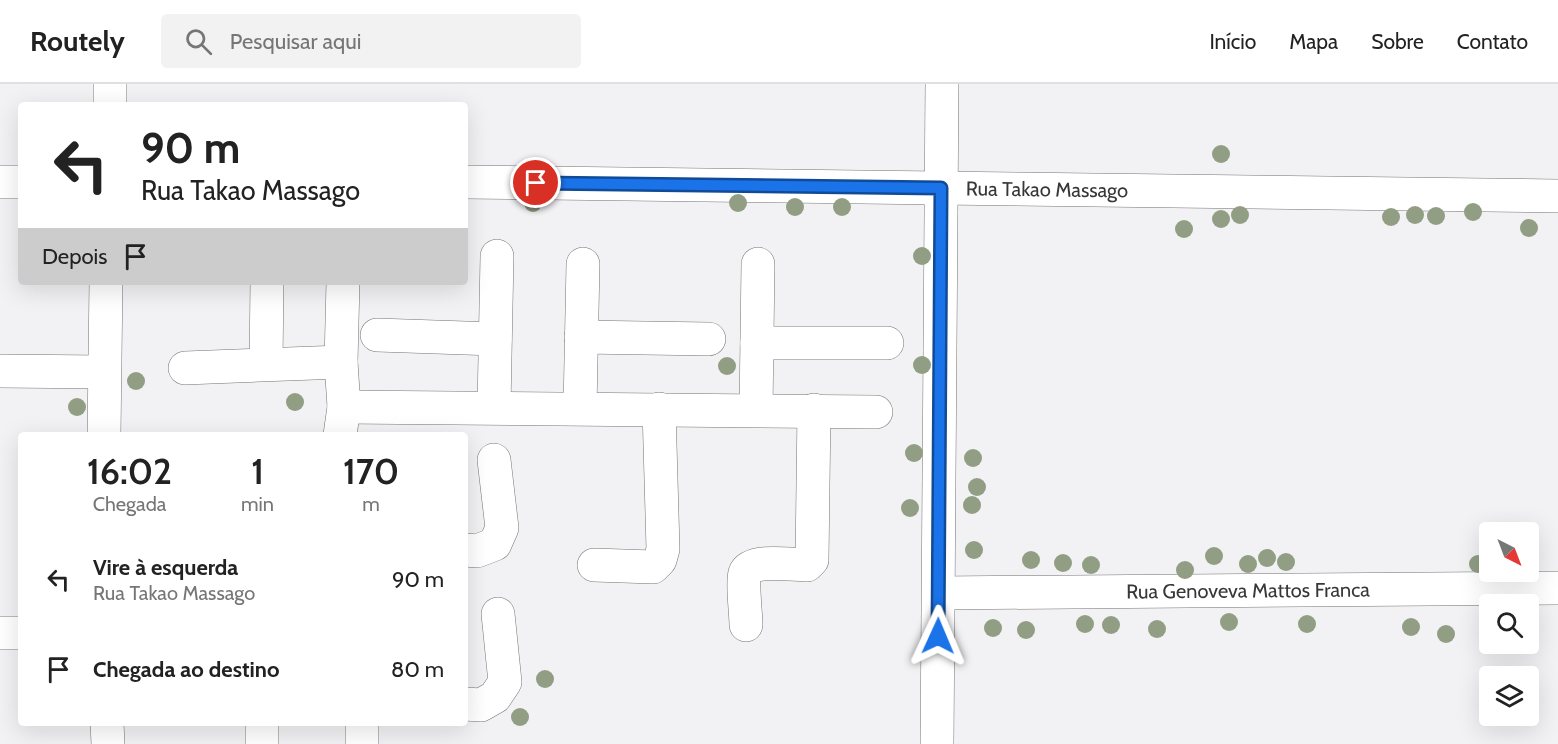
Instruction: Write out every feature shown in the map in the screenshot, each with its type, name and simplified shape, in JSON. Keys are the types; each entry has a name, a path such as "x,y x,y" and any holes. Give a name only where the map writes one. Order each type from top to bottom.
{"street":[{"path":"110,84 110,102"},
{"path":"937,744 942,84"},
{"path":"0,182 18,182"},
{"name":"Rua Takao Massago","path":"468,182 1558,196"},
{"path":"494,407 497,256"},
{"path":"580,408 583,264"},
{"path":"756,410 758,264"},
{"path":"104,432 106,285"},
{"path":"266,364 267,285"},
{"path":"343,285 342,421 494,407 876,411"},
{"path":"377,335 495,339"},
{"path":"581,337 709,339"},
{"path":"757,343 887,343"},
{"path":"185,368 341,362"},
{"path":"0,371 104,372"},
{"path":"594,565 653,567 660,560 663,549 659,409"},
{"path":"746,625 744,575 749,567 757,564 807,565 812,560 814,410"},
{"path":"468,550 477,551 495,544 501,528 494,460"},
{"name":"Rua Genoveva Mattos Franca","path":"939,593 1558,588"},
{"path":"468,704 481,705 495,697 505,682 498,614"},
{"path":"0,633 18,633"},
{"path":"107,726 108,744"},
{"path":"262,726 262,744"},
{"path":"362,726 362,744"}],"route":[{"path":"536,183 941,188 938,636"}]}
